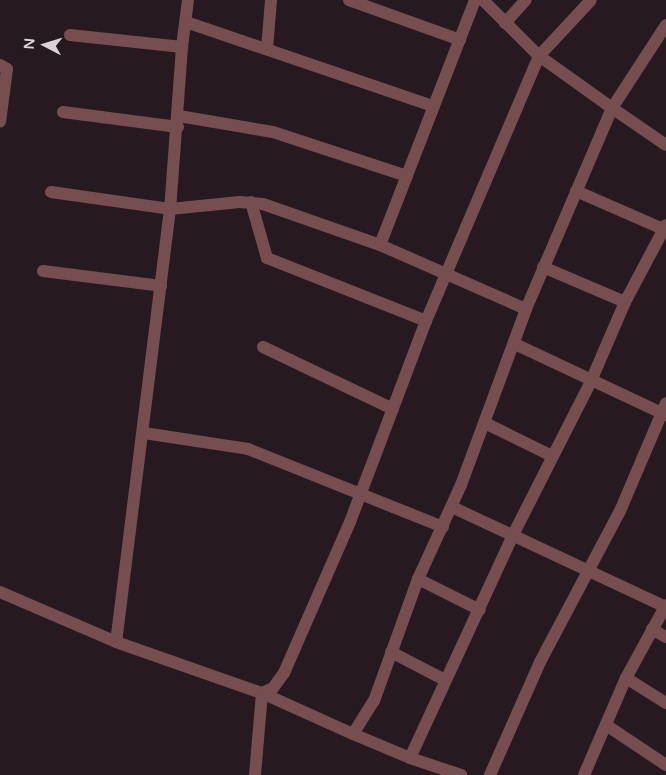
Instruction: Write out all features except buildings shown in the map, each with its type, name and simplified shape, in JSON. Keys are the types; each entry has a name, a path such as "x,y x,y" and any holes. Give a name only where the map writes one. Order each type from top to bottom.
{"street":[{"path":"116,642 144,434 170,209 178,122 182,47 188,0"},
{"path":"267,49 271,0"},
{"path":"349,0 460,40"},
{"path":"380,245 475,0"},
{"path":"483,0 538,56 612,108 665,142"},
{"path":"505,23 526,0"},
{"path":"262,693 273,688 284,673 361,494 426,321 538,56 591,0"},
{"path":"186,22 433,106"},
{"path":"353,734 374,701 418,580 452,507 485,423 526,309 612,108 666,25"},
{"path":"70,35 182,47"},
{"path":"0,65 7,69 0,122"},
{"path":"62,112 273,132 407,176"},
{"path":"410,758 513,536 591,381 624,302 665,227 576,191"},
{"path":"51,192 170,209 251,202 380,245 526,309"},
{"path":"251,202 267,258 426,321"},
{"path":"543,267 624,302"},
{"path":"43,270 160,286"},
{"path":"490,775 540,662 620,511 664,410 591,381 515,344"},
{"path":"263,346 394,409"},
{"path":"485,423 552,456"},
{"path":"144,434 236,446 443,526"},
{"path":"452,507 666,606 626,678 584,775"},
{"path":"418,580 480,610"},
{"path":"0,592 116,642 262,693 410,758 462,775"},
{"path":"652,629 666,637"},
{"path":"391,652 445,680"},
{"path":"626,678 666,703"},
{"path":"255,775 262,693"},
{"path":"606,725 666,765"}]}
